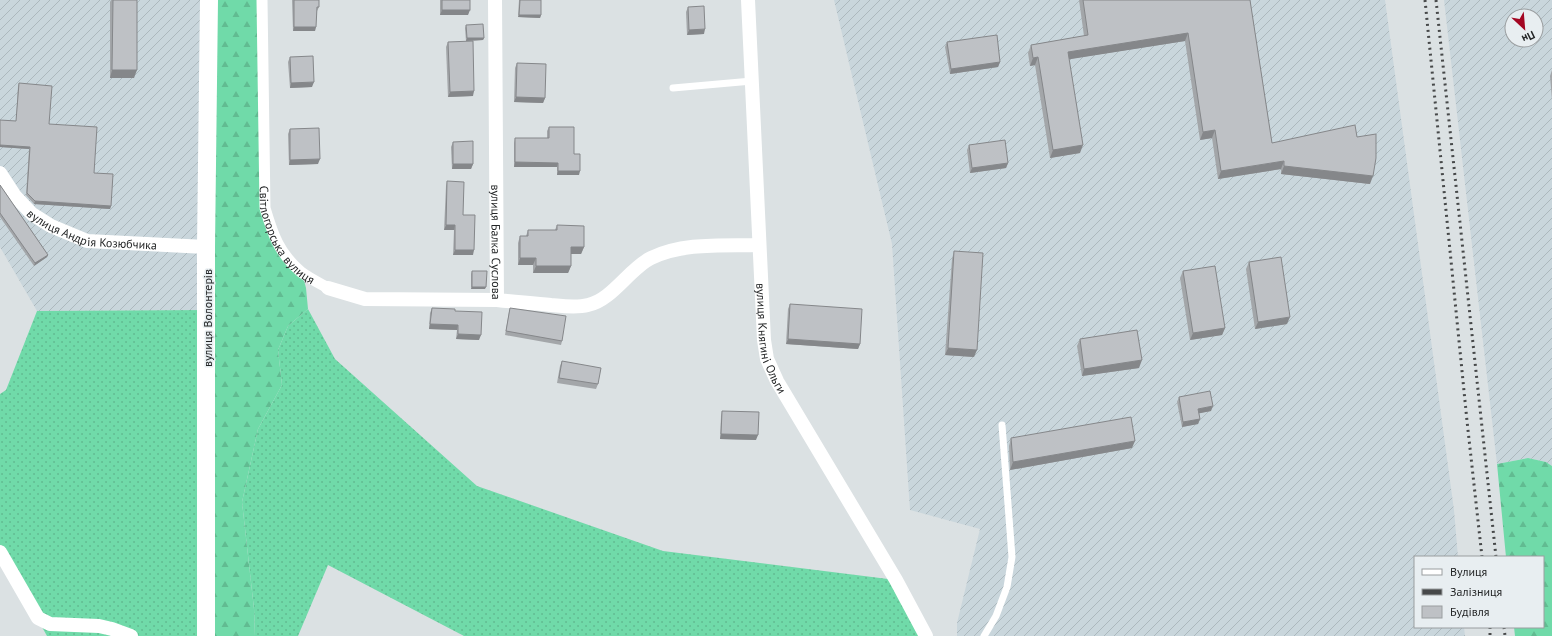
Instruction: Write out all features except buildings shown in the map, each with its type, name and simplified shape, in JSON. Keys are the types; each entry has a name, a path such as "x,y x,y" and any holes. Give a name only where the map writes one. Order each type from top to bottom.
{"street":[{"name":"вулиця Волонтерів","path":"206,636 206,247 209,0"},
{"name":"Світлогорська вулиця","path":"262,0 265,208 272,232 283,253 302,272 328,288 365,299 497,300"},
{"name":"вулиця Балка Суслова","path":"495,0 497,300 573,307 589,305 606,296 627,276 650,259 662,254 674,250 708,246 759,246"},
{"name":"вулиця Княгині Ольги","path":"748,0 759,246 764,340 767,359 777,381 896,580 926,636"},
{"name":"вулиця Андрія Козюбчика","path":"0,172 16,196 32,214 51,226 87,241 206,247"},
{"path":"0,552 38,618 50,624 99,626 131,636"}],"lane":[{"path":"673,88 752,81"},
{"path":"984,636 996,616 1007,587 1012,557 1002,425"}],"shaded area":[{"path":"0,0 209,0 207,310 37,311 0,247"},
{"path":"834,0 1385,0 1454,510 1458,556 1414,556 1414,628 1464,628 1465,636 957,636 957,623 980,529 910,510 892,244"},
{"path":"1444,0 1552,0 1552,466 1546,462 1528,458 1497,464"}],"green space":[{"path":"209,0 262,0 265,208 272,232 302,273 306,288 308,309 288,326 278,350 282,385 258,429 242,502 254,609 255,636 206,636"},
{"path":"308,309 335,359 477,486 663,551 896,580 926,636 464,636 328,565 298,636 255,636 254,609 242,502 258,429 282,385 278,350 288,326"},
{"path":"207,310 206,636 47,636 0,552 0,394 6,390 37,311"},
{"path":"1528,458 1546,462 1552,466 1552,636 1515,636 1514,628 1544,628 1544,556 1506,556 1497,464"}],"railway":[{"path":"1425,0 1482,556"},
{"path":"1436,0 1496,556"},
{"path":"1490,628 1490,636"},
{"path":"1504,628 1505,636"}]}
